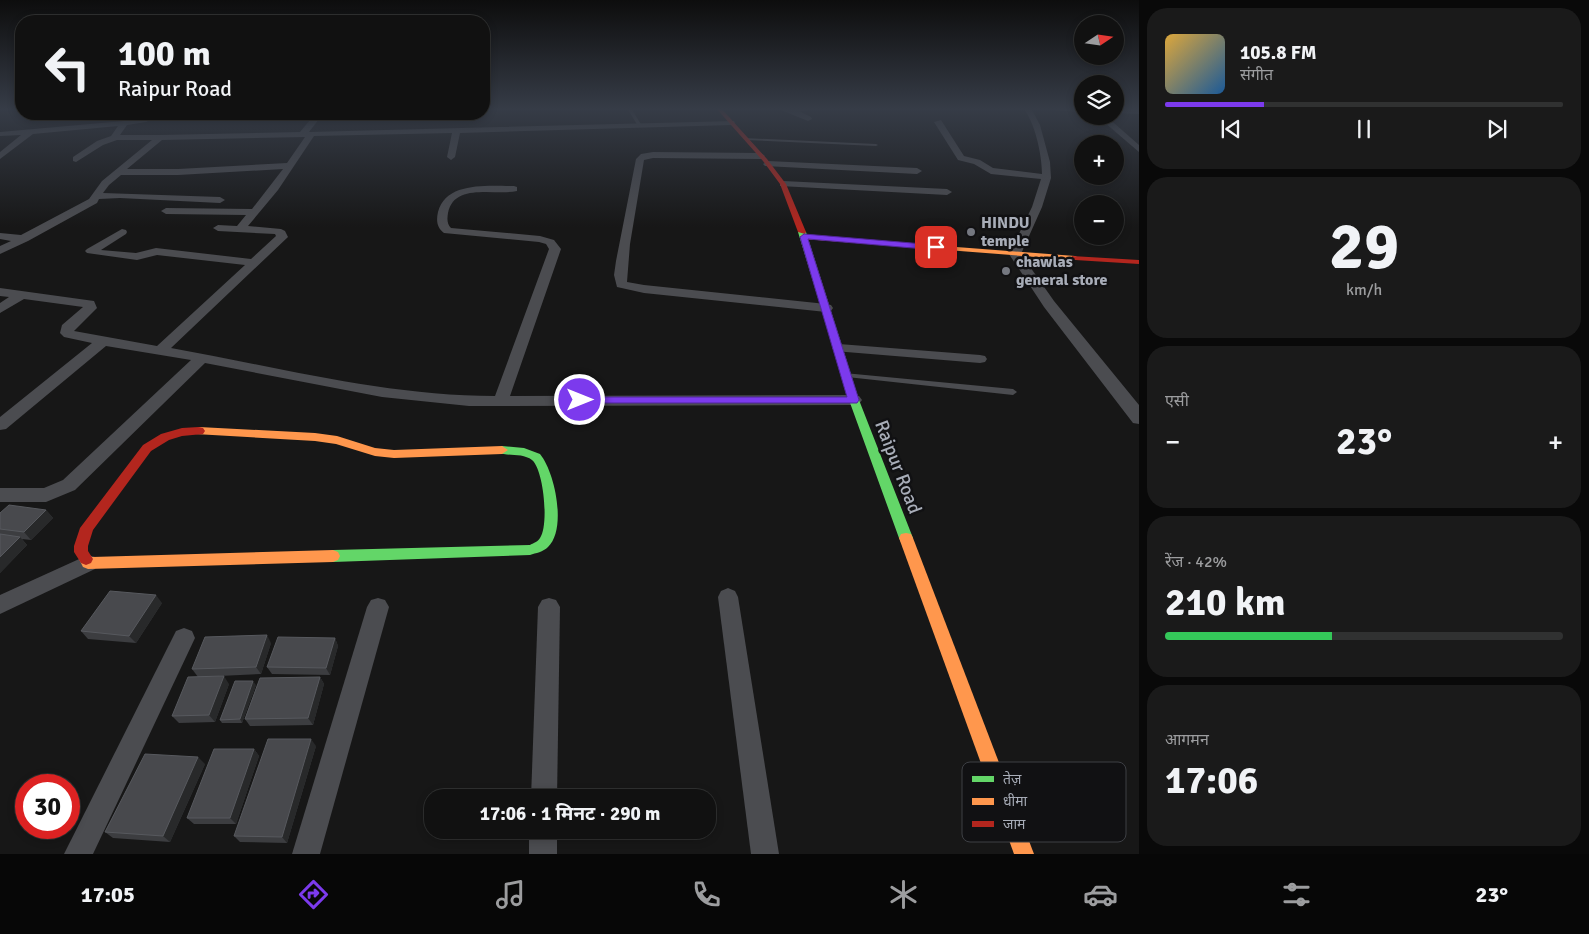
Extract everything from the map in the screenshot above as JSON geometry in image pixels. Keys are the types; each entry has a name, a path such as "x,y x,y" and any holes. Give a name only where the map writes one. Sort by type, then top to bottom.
{"main road":[{"name":"Raipur Road","path":"754,148 783,184 804,237 854,400 990,762"},
{"path":"794,213 811,220"},
{"path":"827,227 877,242"},
{"path":"804,237 1139,262"},
{"path":"182,432 253,433 333,439 376,452 398,454 517,451 529,453 538,458 545,469 550,537 545,544 530,550 88,563 81,552 87,528 147,448 165,437 182,432"},
{"name":"Raipur Road","path":"1020,842 1024,854"}],"street":[{"path":"0,156 10,148"},
{"path":"76,159 93,148"},
{"path":"0,251 84,208 98,196 105,183 148,148"},
{"path":"240,229 275,188 299,148"},
{"path":"452,157 453,148"},
{"path":"955,148 963,159 978,162 991,171 1046,177"},
{"path":"1042,148 1046,177 1041,198 1015,254 1049,304 1137,412"},
{"path":"826,308 625,286 620,280 625,238 640,159 644,156 653,155 764,160 917,171"},
{"path":"118,172 178,172 288,166"},
{"path":"783,184 947,192"},
{"path":"501,400 555,249 550,242 540,239 448,231 441,222 447,201 454,195 467,191 514,189"},
{"path":"98,196 120,195 220,200"},
{"path":"166,212 255,212"},
{"path":"161,350 282,237 281,233 277,231 218,228"},
{"path":"122,232 91,251 134,257 156,251 254,263"},
{"path":"0,236 24,239"},
{"path":"0,292 89,304 90,308 66,330 69,334 102,342 161,350 382,392 443,399 501,400 854,400"},
{"path":"0,310 21,295"},
{"path":"0,425 102,342"},
{"path":"839,348 980,359"},
{"path":"0,495 46,495 69,484 202,358"},
{"path":"0,605 88,563"},
{"path":"728,597 765,854"},
{"path":"544,789 549,607"},
{"path":"306,854 378,608"},
{"path":"78,854 184,638"},
{"path":"543,839 543,854"}],"lane":[{"path":"846,375 1013,392"}],"building":[{"path":"9,505 46,510 24,532 0,529 0,513"},
{"path":"0,534 20,537 0,557"},
{"path":"110,591 156,595 129,636 81,631"},
{"path":"267,635 256,667 192,669 205,637"},
{"path":"278,637 335,638 326,668 267,667"},
{"path":"224,676 209,715 172,716 188,677"},
{"path":"320,677 308,718 245,719 260,678"},
{"path":"235,681 253,681 240,719 220,720"},
{"path":"268,739 311,739 282,837 234,836"},
{"path":"214,749 254,749 230,818 187,818"},
{"path":"145,754 198,757 163,836 105,832"}],"traffic: fast":[{"path":"802,232 854,400 906,538"},
{"path":"333,556 530,550 537,548 545,542 549,533 550,497 545,472 536,457 524,452 502,450"}],"traffic: slow":[{"path":"804,237 1075,258"},
{"path":"199,431 315,437 337,440 375,452 394,454 502,450"},
{"path":"906,538 990,762"},
{"path":"86,559 88,563 333,556"},
{"path":"1020,842 1024,854"}],"traffic: jam":[{"path":"754,148 783,184 802,232"},
{"path":"1075,258 1139,262"},
{"path":"86,559 81,552 81,546 87,528 147,448 165,437 182,432 199,431"}],"place":[{"name":"HINDU temple","path":"971,232"},
{"name":"chawlas general store","path":"1006,271"}],"route":[{"path":"580,400 854,400 804,237 936,247"}]}
